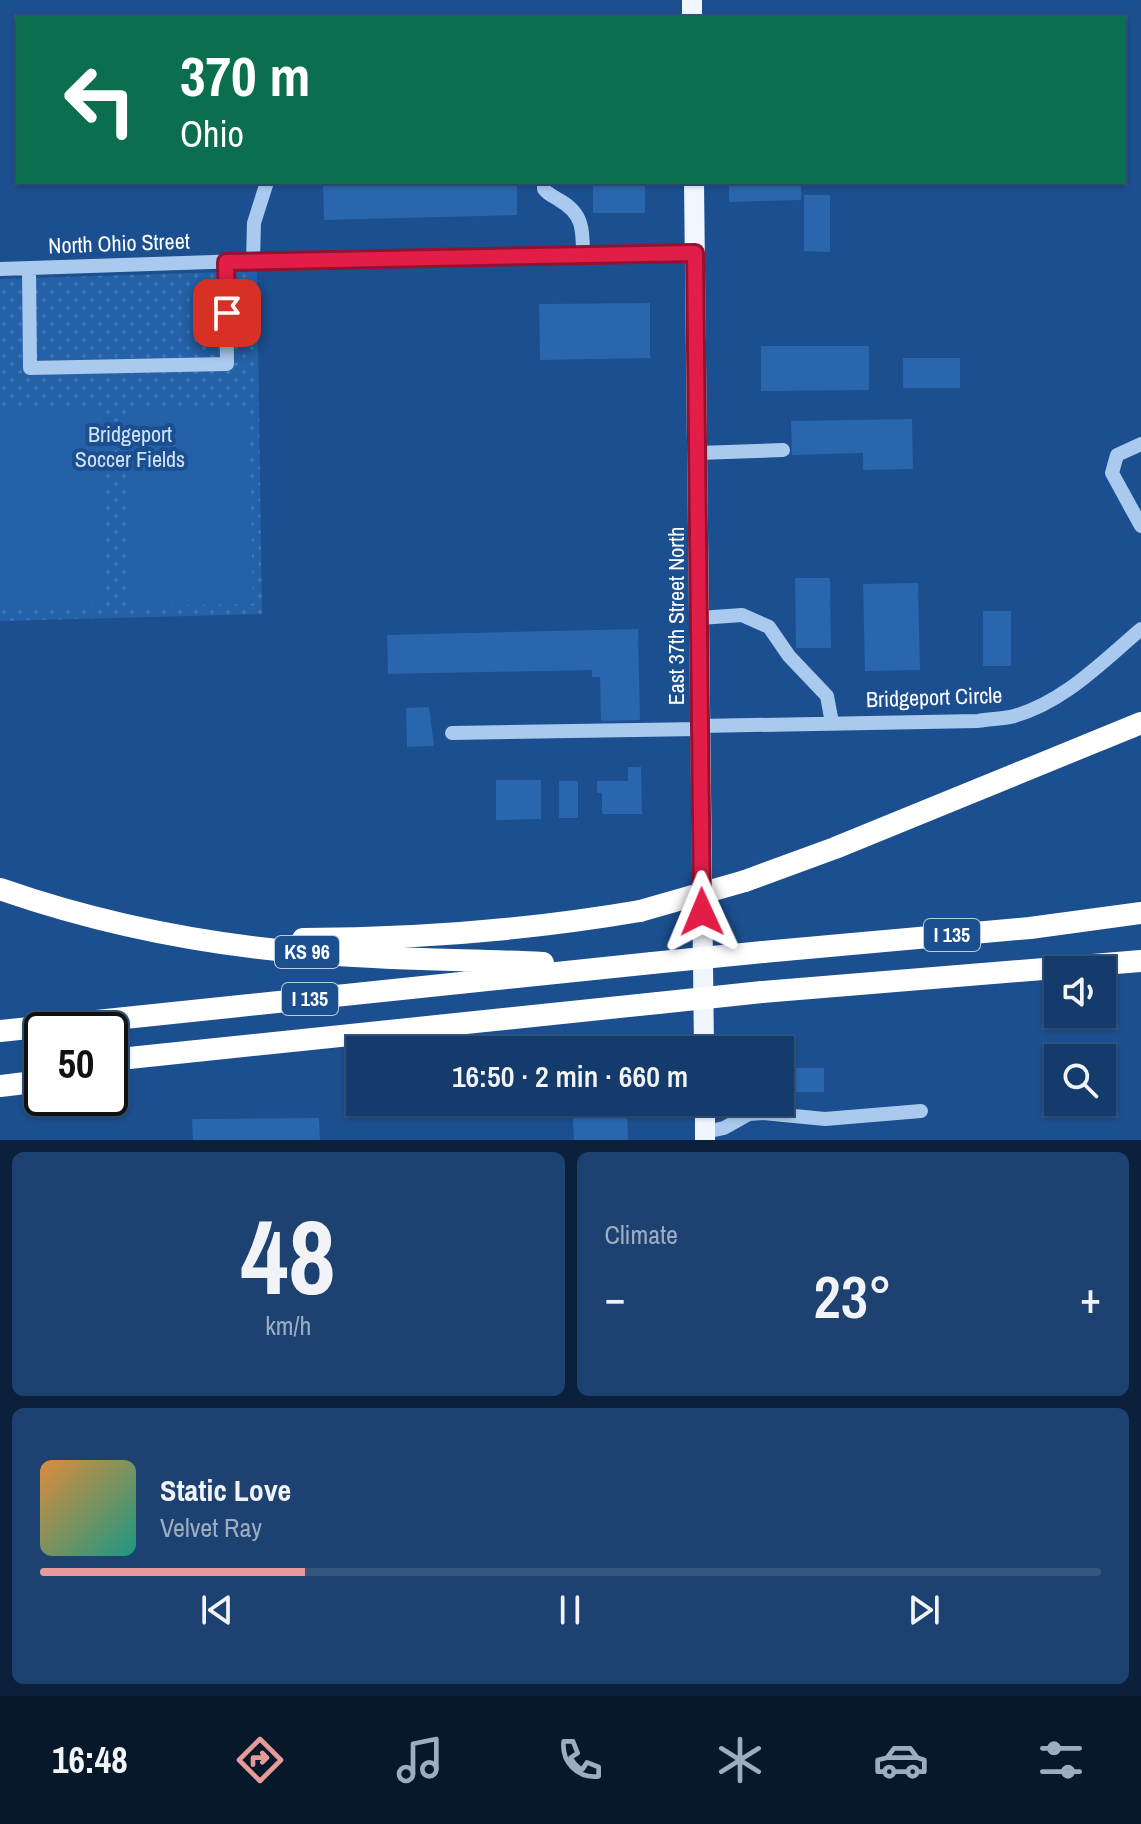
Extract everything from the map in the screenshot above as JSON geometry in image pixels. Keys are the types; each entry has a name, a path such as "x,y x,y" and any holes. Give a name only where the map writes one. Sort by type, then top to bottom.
{"highway":[{"path":"223,941 486,933 640,911 745,881 835,848 1141,723"},
{"name":"KS 96","path":"0,889 55,908 171,933 272,949 353,956 620,966"},
{"name":"I 135","path":"0,1031 620,966 1030,928 1141,913"},
{"name":"I 135","path":"128,1058 762,992 1141,962"},
{"path":"0,1072 24,1070"},
{"path":"0,1086 24,1083"}],"main road":[{"name":"East 37th Street North","path":"694,184 704,1036"}],"street":[{"path":"253,261 254,223 266,184"},
{"path":"544,184 550,195 577,213 583,225 583,254"},
{"name":"North Ohio Street","path":"0,269 336,258 695,253"},
{"path":"29,268 30,368 227,364 226,262"},
{"path":"1141,444 1117,455 1112,473 1141,526"},
{"path":"698,453 783,450"},
{"path":"700,618 742,615 769,627 789,656 827,696 832,723"},
{"name":"Bridgeport Circle","path":"452,733 978,721 1010,717 1043,705 1069,689 1141,629"},
{"path":"794,1116 825,1119 921,1111"},
{"path":"705,1136 724,1128 737,1116"}],"green space":[{"name":"Bridgeport Soccer Fields","path":"257,271 262,614 0,621 0,279"},
{"path":"249,407 253,604 130,606 127,409"},
{"path":"102,408 106,605 0,607 0,410"}],"building":[{"path":"323,184 517,184 517,215 324,220"},
{"path":"593,184 645,184 645,213 593,213"},
{"path":"729,184 801,184 801,200 729,202"},
{"path":"804,195 830,195 830,252 804,251"},
{"path":"650,303 650,358 540,360 539,304"},
{"path":"761,346 869,346 869,390 761,391"},
{"path":"903,358 960,358 960,388 903,388"},
{"path":"912,419 913,469 863,470 863,453 792,455 791,421"},
{"path":"795,578 830,578 831,648 796,648"},
{"path":"918,583 920,670 865,671 863,584"},
{"path":"983,611 1011,611 1011,666 983,666"},
{"path":"638,629 640,720 601,721 600,677 592,677 592,670 388,674 387,635"},
{"path":"429,707 434,746 407,747 406,708"},
{"path":"628,767 641,767 642,814 602,814 602,793 597,793 597,781 628,781"},
{"path":"496,780 541,780 541,819 496,820"},
{"path":"559,781 578,781 578,818 559,818"},
{"path":"794,1068 824,1068 824,1092 794,1092"},
{"path":"573,1116 627,1116 628,1140 574,1140"},
{"path":"319,1118 320,1140 193,1140 192,1119"}],"route":[{"path":"227,313 226,262 695,253 702,912"}]}
